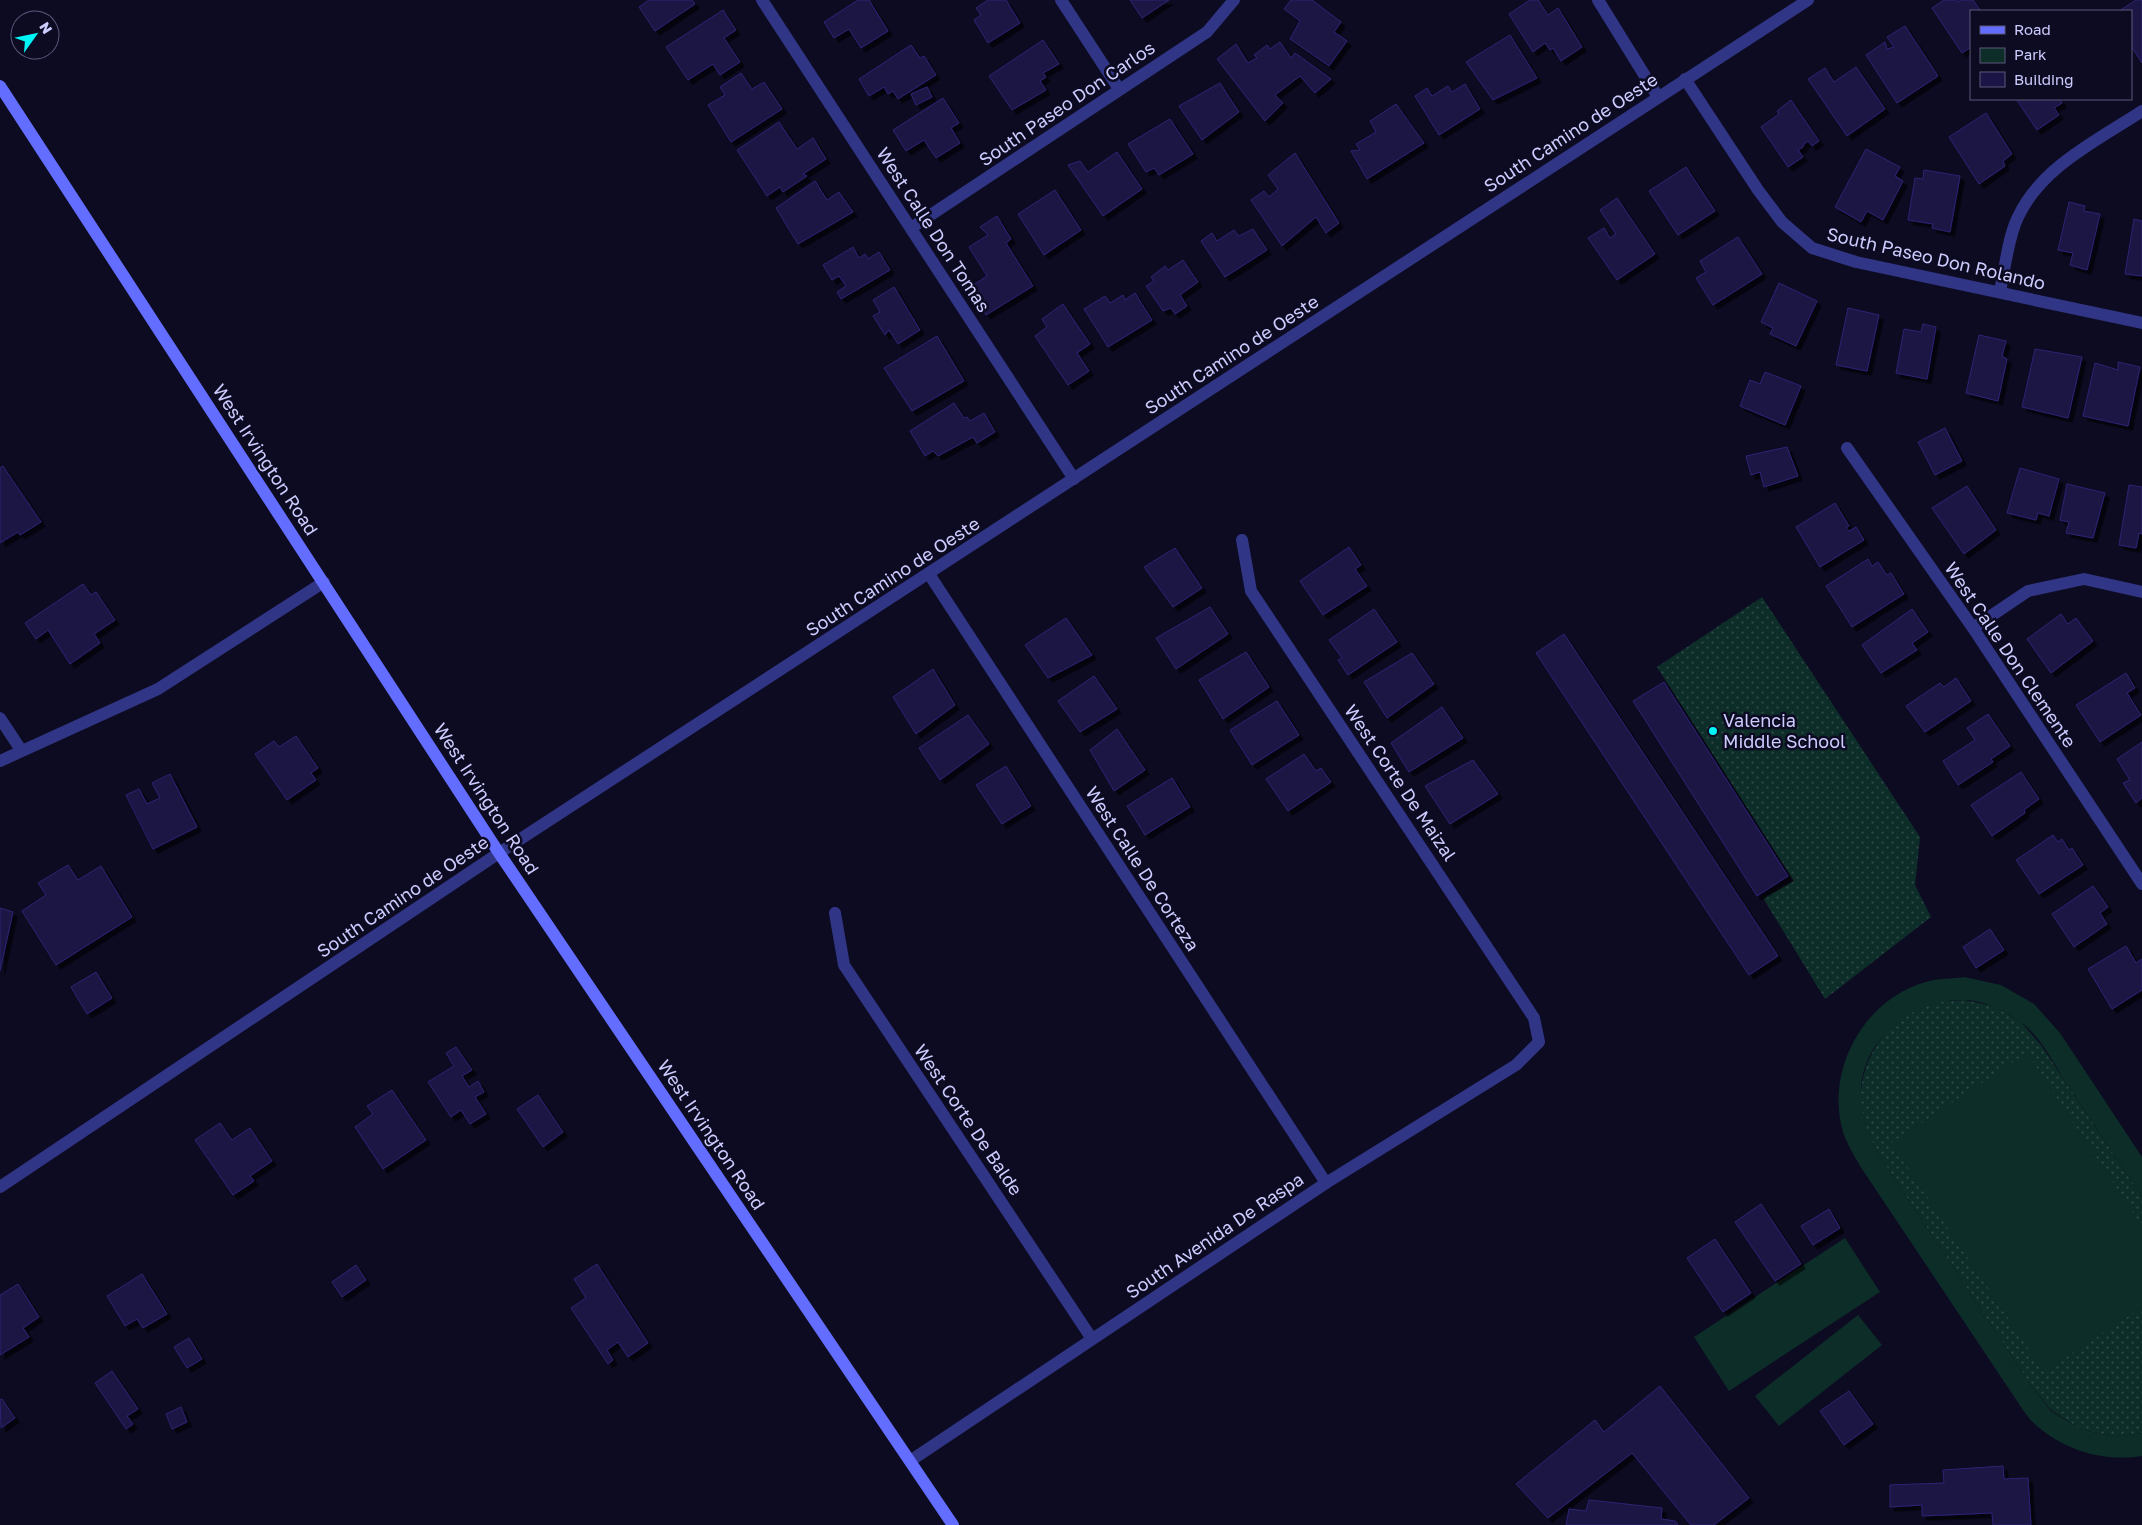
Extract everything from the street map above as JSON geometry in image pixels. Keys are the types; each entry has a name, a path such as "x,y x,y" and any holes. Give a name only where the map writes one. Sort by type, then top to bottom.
{"main road":[{"name":"West Irvington Road","path":"0,86 499,853 953,1525"}],"street":[{"name":"West Calle Don Tomas","path":"762,0 1074,480"},
{"path":"1061,0 1119,89"},
{"name":"South Paseo Don Carlos","path":"911,228 1207,32 1234,0"},
{"path":"1598,0 1658,97"},
{"name":"South Camino de Oeste","path":"0,1188 499,853 1808,0"},
{"name":"South Paseo Don Rolando","path":"1685,79 1758,190 1782,222 1812,248 1856,262 2000,291 2142,323"},
{"path":"2000,291 2018,217 2033,192 2055,170 2142,111"},
{"name":"West Calle Don Clemente","path":"1847,448 1973,628 2142,884"},
{"name":"West Corte De Maizal","path":"1242,540 1252,591 1534,1018 1539,1042"},
{"name":"West Calle De Corteza","path":"929,574 1326,1183"},
{"path":"1973,628 2028,591 2084,579 2142,592"},
{"path":"0,762 21,750 158,690 324,582"},
{"path":"0,718 21,750"},
{"name":"West Corte De Balde","path":"835,913 844,965 1092,1339"},
{"name":"South Avenida De Raspa","path":"910,1461 1326,1183 1516,1065 1539,1042"}],"green space":[{"path":"1762,597 1920,837 1915,885 1931,917 1825,999 1763,898 1794,881 1657,667"},
{"path":"1964,977 2001,985 2034,1004 2060,1033 2142,1157 2142,1197 2045,1048 2033,1033 2019,1021 1993,1006 1970,1000 1944,1001 1925,1006 1892,1026 1879,1040 1869,1057 1863,1075 1861,1102 1868,1131 1877,1152 2030,1384 2051,1411 2080,1429 2114,1437 2142,1433 2142,1456 2114,1457 2086,1453 2048,1435 2030,1419 1860,1166 1843,1132 1839,1108 1840,1085 1845,1062 1854,1040 1868,1021 1884,1004 1904,991 1926,982"},
{"path":"1964,1000 1994,1006 2021,1022 2041,1045 2142,1197 2142,1433 2114,1437 2080,1429 2051,1410 2030,1384 1877,1152 1865,1127 1861,1105 1862,1085 1866,1067 1874,1049 1885,1034 1899,1020 1915,1010 1937,1002"},
{"path":"2027,1053 2142,1226 2142,1307 2044,1372 1891,1143"},
{"path":"1845,1238 1880,1292 1729,1391 1694,1337"},
{"path":"1858,1315 1882,1345 1779,1426 1755,1396"}],"building":[{"path":"649,0 692,0 695,4 655,31 639,7"},
{"path":"858,0 869,0 888,31 861,48 849,29 834,38 824,22"},
{"path":"988,0 1006,0 1020,23 988,43 974,20 981,15 976,8"},
{"path":"1130,0 1169,0 1142,18"},
{"path":"1291,0 1312,0 1341,22 1334,32 1347,41 1329,66 1290,39 1300,21 1284,9"},
{"path":"1530,0 1538,0 1548,15 1558,8 1582,47 1561,61 1553,48 1550,50 1545,43 1533,52 1509,14"},
{"path":"1944,0 1956,0 1958,2 1961,0 1973,0 1980,10 1970,10 1970,48 1962,53 1932,8"},
{"path":"2136,0 2142,0 2142,63 2132,48 2132,10 2121,10"},
{"path":"723,10 736,30 724,38 740,62 720,75 713,64 688,80 666,47"},
{"path":"1905,26 1938,76 1897,103 1866,55 1885,42 1887,49 1894,47 1887,37"},
{"path":"1510,35 1537,78 1493,100 1466,62"},
{"path":"1043,40 1059,64 1043,73 1046,77 1040,81 1046,90 1012,110 989,76"},
{"path":"1280,42 1291,58 1295,53 1331,79 1315,93 1300,76 1275,95 1283,103 1265,121 1217,59 1236,44 1248,63 1257,58 1254,55 1267,45 1270,49"},
{"path":"911,45 920,58 924,56 936,75 898,99 893,91 888,94 884,87 869,96 859,79"},
{"path":"1856,67 1885,109 1847,136 1808,79 1825,68 1834,82"},
{"path":"741,73 752,89 764,82 782,109 731,142 708,105 725,95 720,87"},
{"path":"1220,83 1239,112 1202,140 1179,106"},
{"path":"1465,84 1480,109 1439,135 1415,96 1427,88 1432,96 1448,86 1452,92"},
{"path":"927,87 932,97 916,105 911,94"},
{"path":"943,98 959,123 951,128 960,143 936,158 924,140 906,151 893,130"},
{"path":"1791,100 1819,141 1812,146 1808,141 1804,144 1798,150 1803,157 1788,167 1761,127 1779,114 1777,111"},
{"path":"2017,100 2060,100 2062,103 2054,108 2059,115 2037,130"},
{"path":"1396,104 1424,143 1367,179 1351,151 1360,150 1356,144 1376,132 1370,121"},
{"path":"1986,113 2012,154 2003,161 2005,166 1979,184 1949,137"},
{"path":"1170,119 1193,154 1159,175 1154,168 1146,172 1128,144"},
{"path":"779,122 797,149 813,138 826,159 803,174 807,176 783,192 780,187 767,196 737,150"},
{"path":"1866,149 1900,167 1895,176 1903,181 1883,220 1867,211 1861,222 1835,207"},
{"path":"1117,152 1142,189 1103,216 1068,165 1080,161 1088,172"},
{"path":"1295,153 1339,223 1326,233 1316,217 1282,246 1251,200 1264,191 1269,197 1278,189 1268,175"},
{"path":"1686,167 1715,211 1678,235 1649,191"},
{"path":"1924,170 1960,176 1950,232 1932,228 1933,224 1908,220 1915,178 1923,179"},
{"path":"815,181 827,200 839,192 853,212 798,244 776,208"},
{"path":"1055,190 1081,230 1044,255 1018,214"},
{"path":"1617,198 1655,254 1617,280 1588,238 1604,228 1610,238 1616,234 1600,210"},
{"path":"2069,202 2085,206 2084,211 2100,214 2087,270 2070,265 2073,253 2058,250"},
{"path":"997,216 1011,239 1006,243 1033,286 986,315 969,288 987,276 969,247 988,235 980,227"},
{"path":"2134,219 2142,221 2142,276 2125,274"},
{"path":"1253,229 1267,250 1225,277 1201,241 1212,233 1217,241 1234,230 1239,236"},
{"path":"1738,237 1762,274 1713,305 1696,278 1706,272 1700,261"},
{"path":"853,247 859,258 865,254 868,259 879,252 890,270 841,299 837,292 846,286 839,276 832,280 823,265"},
{"path":"1183,260 1198,282 1180,295 1187,306 1175,314 1171,308 1163,311 1146,286 1154,281 1151,277 1165,266 1168,270"},
{"path":"1779,283 1817,301 1796,346 1770,334 1773,328 1761,322"},
{"path":"894,287 920,330 898,344 889,330 885,335 873,316 880,312 873,300"},
{"path":"1135,293 1152,320 1108,347 1084,309 1105,296 1110,303 1123,295 1125,300"},
{"path":"1063,304 1090,344 1077,353 1089,371 1068,385 1035,336 1047,327 1042,319"},
{"path":"1848,308 1879,315 1867,371 1836,365"},
{"path":"1923,324 1936,327 1927,379 1896,373 1904,329 1921,332"},
{"path":"1979,335 2006,341 2002,356 2007,359 1998,401 1966,393"},
{"path":"937,336 964,381 912,411 884,368"},
{"path":"2035,349 2082,357 2068,418 2022,407"},
{"path":"2118,362 2140,367 2128,426 2083,416 2095,363 2118,370"},
{"path":"1765,372 1801,386 1785,425 1740,406 1750,380 1760,384"},
{"path":"954,403 964,418 967,417 970,421 984,413 995,432 977,443 973,437 938,456 933,451 925,456 910,431"},
{"path":"1945,428 1962,461 1935,475 1918,442"},
{"path":"1787,447 1798,476 1764,487 1760,472 1751,475 1746,456"},
{"path":"3,466 41,522 20,535 18,532 0,543 0,468"},
{"path":"2020,468 2059,479 2049,516 2038,513 2036,520 2007,513"},
{"path":"2067,484 2105,493 2093,538 2066,533 2069,522 2060,520"},
{"path":"2129,485 2142,487 2142,534 2139,533 2136,548 2119,545"},
{"path":"1967,486 1996,530 1964,554 1932,508"},
{"path":"1835,503 1849,526 1846,528 1849,531 1856,527 1864,540 1820,567 1796,527"},
{"path":"1349,547 1361,565 1355,569 1367,586 1323,615 1300,581"},
{"path":"1175,548 1202,588 1173,607 1144,567"},
{"path":"1868,559 1872,566 1878,562 1887,575 1891,573 1904,594 1852,627 1826,586"},
{"path":"83,584 91,595 96,592 115,620 94,634 100,643 70,664 48,630 36,639 25,623"},
{"path":"1210,607 1228,634 1176,669 1156,638"},
{"path":"1374,609 1397,642 1348,675 1338,660 1342,658 1329,640"},
{"path":"1912,609 1928,632 1912,643 1917,650 1881,673 1862,645"},
{"path":"2061,614 2068,624 2076,618 2093,641 2051,673 2027,639"},
{"path":"1066,618 1092,655 1048,678 1025,645"},
{"path":"1564,634 1778,956 1749,975 1536,653"},
{"path":"1246,652 1269,687 1223,719 1199,680"},
{"path":"1412,653 1434,684 1387,718 1364,682"},
{"path":"933,669 955,705 916,734 893,697"},
{"path":"2126,673 2135,688 2127,693 2141,715 2100,742 2076,705"},
{"path":"1094,676 1117,709 1080,732 1058,701"},
{"path":"1956,678 1971,701 1925,732 1906,706 1940,683 1944,687"},
{"path":"1664,682 1788,876 1757,896 1633,701"},
{"path":"1277,701 1299,735 1252,765 1230,730"},
{"path":"1442,707 1463,738 1409,772 1391,743"},
{"path":"1988,714 2010,746 1991,759 1993,762 1958,785 1943,761 1975,740 1967,728"},
{"path":"968,715 989,744 940,780 919,748"},
{"path":"1117,729 1145,770 1114,791 1090,750"},
{"path":"296,736 318,768 311,773 316,780 287,800 255,754 274,741 279,747"},
{"path":"2142,742 2142,798 2136,803 2123,783 2130,780 2117,759"},
{"path":"1304,754 1316,771 1321,768 1331,782 1288,811 1266,779"},
{"path":"1473,760 1498,794 1450,824 1425,786"},
{"path":"1006,766 1031,806 1002,824 976,785"},
{"path":"2021,772 2039,799 2024,810 2025,813 1992,836 1971,805"},
{"path":"170,774 197,827 153,849 126,795 139,789 147,804 160,798 152,783"},
{"path":"1172,778 1190,807 1145,835 1127,806"},
{"path":"2053,835 2058,842 2062,839 2069,850 2072,848 2083,865 2039,894 2016,860"},
{"path":"68,865 78,880 101,866 132,917 56,965 22,911 46,895 38,883"},
{"path":"2093,886 2108,907 2100,913 2107,924 2074,947 2052,914"},
{"path":"0,908 13,912 0,971"},
{"path":"1990,929 2004,950 1976,968 1963,947"},
{"path":"2126,946 2136,963 2142,959 2142,990 2112,1009 2088,969"},
{"path":"96,972 112,998 87,1014 71,987"},
{"path":"456,1047 472,1070 462,1076 469,1087 478,1081 484,1092 475,1097 486,1114 470,1124 461,1110 451,1117 428,1082 454,1066 446,1053"},
{"path":"392,1090 426,1140 383,1169 355,1127 373,1114 367,1106"},
{"path":"538,1095 563,1132 543,1147 517,1109"},
{"path":"220,1123 232,1140 250,1128 272,1161 250,1176 254,1181 233,1195 195,1140"},
{"path":"1761,1204 1801,1264 1775,1281 1735,1222"},
{"path":"1829,1209 1840,1228 1813,1245 1801,1226"},
{"path":"1715,1239 1751,1293 1723,1312 1687,1258"},
{"path":"597,1264 648,1343 628,1357 618,1342 607,1350 613,1360 608,1364 571,1308 586,1298 574,1279"},
{"path":"356,1265 366,1280 342,1297 332,1282"},
{"path":"142,1274 167,1314 143,1328 137,1319 125,1326 107,1296"},
{"path":"18,1284 39,1317 23,1328 29,1337 0,1355 0,1295"},
{"path":"189,1338 202,1359 187,1368 174,1347"},
{"path":"112,1371 138,1409 127,1416 133,1424 126,1429 95,1383"},
{"path":"1660,1386 1749,1498 1714,1525 1691,1525 1632,1453 1548,1518 1516,1484 1595,1420 1604,1432"},
{"path":"1849,1391 1873,1424 1844,1445 1820,1411"},
{"path":"2,1399 15,1418 1,1428 0,1400"},
{"path":"181,1407 187,1422 172,1429 166,1414"},
{"path":"2003,1466 2004,1479 2028,1478 2031,1525 1993,1525 1992,1513 1922,1516 1922,1505 1890,1507 1890,1485 1944,1483 1943,1470"},
{"path":"1589,1500 1662,1508 1661,1519 1675,1521 1678,1525 1566,1525 1569,1509 1586,1511"}],"place":[{"name":"Valencia Middle School","path":"1713,731"}]}
